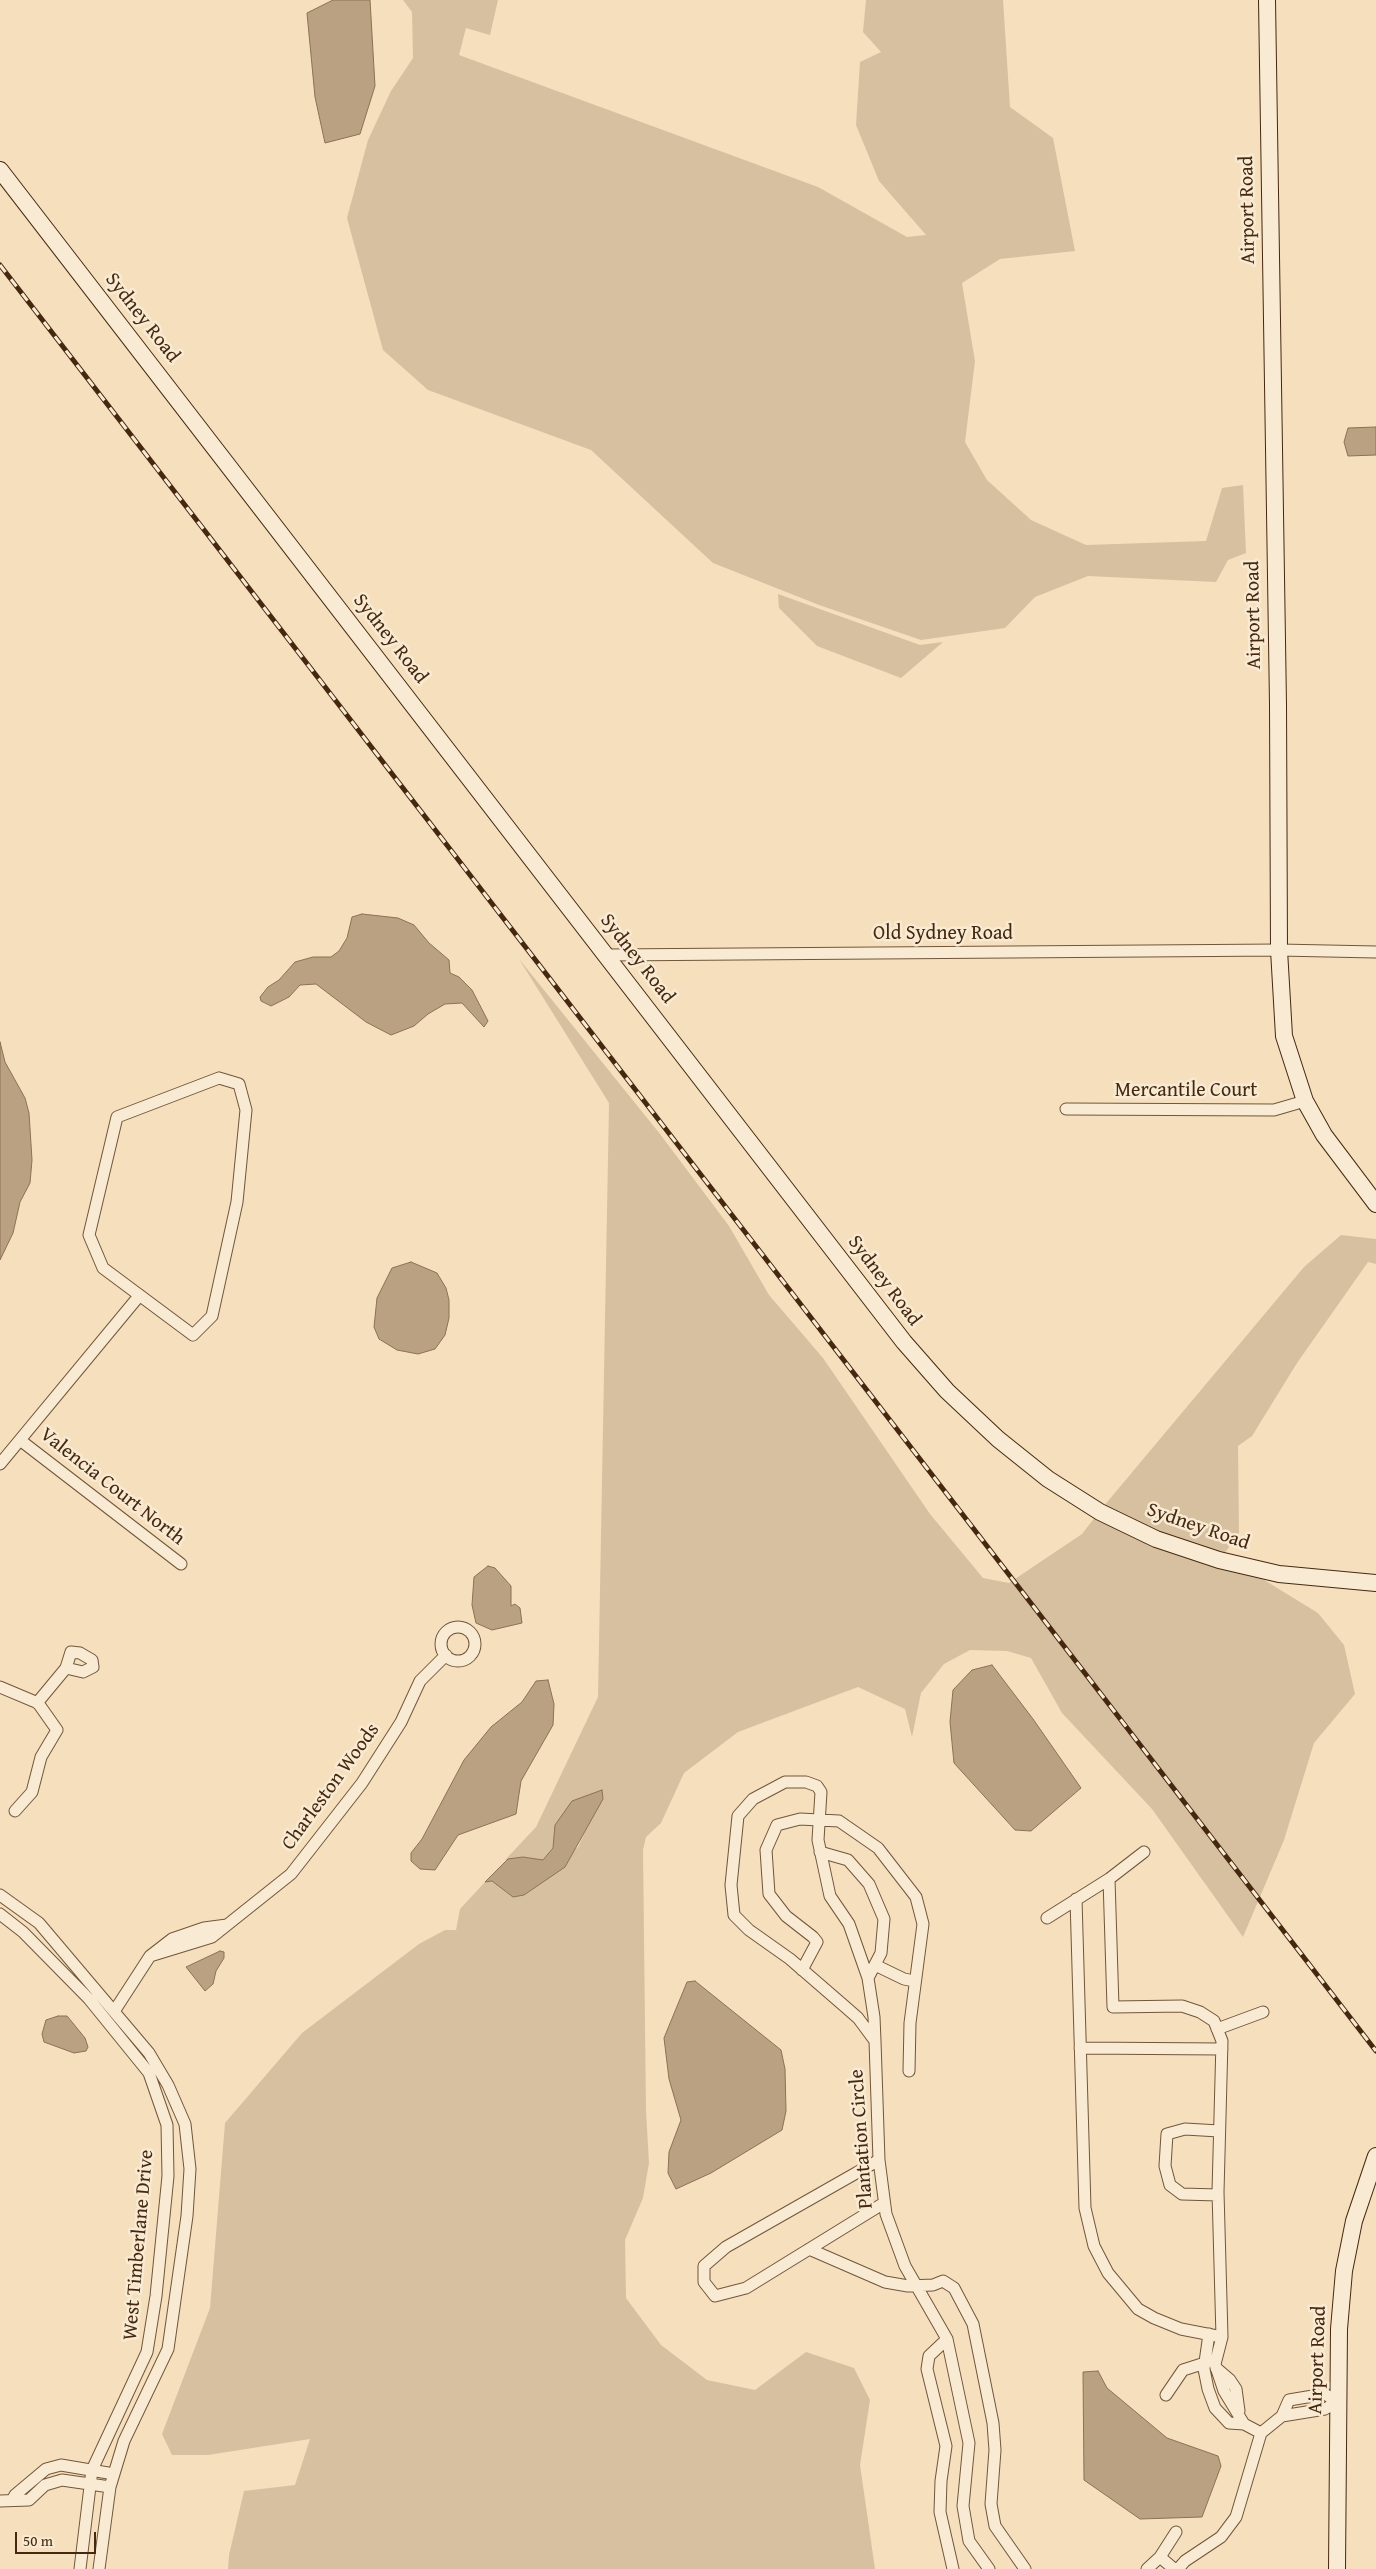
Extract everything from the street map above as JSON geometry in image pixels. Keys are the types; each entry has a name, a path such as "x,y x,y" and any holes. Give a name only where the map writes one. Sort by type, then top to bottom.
{"street":[{"name":"Airport Road","path":"1267,0 1279,950 1284,1036 1304,1101 1324,1135 1376,1204"},
{"name":"Sydney Road","path":"0,170 608,955 906,1344 947,1391 998,1439 1048,1479 1100,1512 1156,1539 1219,1560 1279,1574 1376,1584"},
{"name":"Old Sydney Road","path":"608,955 1279,950 1376,952"},
{"path":"219,1078 239,1084 246,1110 237,1202 212,1316 193,1334 139,1296 103,1268 89,1235 116,1117 219,1078"},
{"name":"Mercantile Court","path":"1066,1109 1274,1110 1304,1101"},
{"path":"0,1464 139,1296"},
{"name":"Valencia Court North","path":"20,1440 181,1564"},
{"name":"Charleston Woods","path":"115,2010 150,1956 212,1936 229,1925 291,1874 362,1783 401,1722 420,1681 446,1655"},
{"path":"37,1703 66,1668"},
{"path":"0,1687 37,1703 56,1730 41,1757 32,1792 15,1811"},
{"name":"Plantation Circle","path":"875,2041 858,2018 802,1970 749,1930 734,1915 731,1885 738,1816 753,1800 784,1782 806,1782 817,1786 821,1792 818,1840 830,1896 849,1924 868,1978 875,2041 879,2160 886,2214 905,2266 947,2339 969,2443 963,2506 969,2541 989,2569"},
{"path":"802,1970 817,1942 814,1936 786,1916 769,1894 766,1850 777,1825 800,1819 839,1821 878,1848 916,1898 923,1924 914,1981 909,2071"},
{"path":"820,1852 848,1860 869,1884 884,1918 881,1953 868,1978"},
{"path":"1048,1918 1109,1879 1144,1852"},
{"path":"1109,1879 1111,2001 1113,2007 1182,2006 1200,2012 1214,2021 1222,2049 1218,2195 1222,2337 1216,2355 1208,2366 1183,2370 1166,2395"},
{"name":"West Timberlane Drive","path":"0,1895 39,1923 115,2010 149,2053 168,2085 185,2124 190,2169 187,2216 168,2349 124,2441 110,2487 99,2569"},
{"path":"1076,1899 1085,2208 1094,2246 1108,2273 1138,2309 1181,2328 1222,2337"},
{"name":"West Timberlane Drive","path":"0,1914 23,1932 89,1999 149,2073 167,2125 168,2176 156,2296 147,2352 92,2470 80,2569"},
{"path":"875,1965 904,1979 914,1981"},
{"path":"1217,2029 1263,2012"},
{"path":"1080,2048 1222,2049"},
{"path":"1218,2195 1182,2194 1170,2185 1165,2166 1167,2134 1185,2129 1219,2131"},
{"name":"Airport Road","path":"1337,2569 1339,2329 1344,2271 1354,2221 1376,2156"},
{"path":"879,2160 726,2247 704,2266 704,2282 715,2296 746,2288 884,2203"},
{"path":"809,2249 885,2282 917,2286 933,2285 943,2281 954,2288 973,2324 993,2423 995,2450 991,2504 995,2526 1025,2569"},
{"path":"1209,2334 1208,2390 1215,2408 1229,2423 1261,2433"},
{"path":"947,2339 928,2356 927,2369 946,2446 941,2481 940,2512 953,2569"},
{"path":"1208,2366 1239,2413 1240,2425"},
{"path":"1178,2569 1185,2561 1221,2537 1236,2517 1261,2433 1282,2416 1289,2400 1325,2394 1338,2402"},
{"path":"1282,2416 1325,2409 1338,2402"},
{"path":"12,2500 22,2488 46,2469 61,2465 114,2474"},
{"path":"0,2501 29,2500 45,2485 62,2480 110,2487"},
{"path":"1147,2569 1160,2556 1176,2532"},
{"path":"1160,2556 1174,2569"}],"shaded area":[{"path":"333,0 370,0 375,86 360,134 325,143 315,97 307,13"},
{"path":"403,0 498,0 490,35 466,28 459,55 818,187 907,237 926,235 879,181 856,125 860,62 881,52 863,32 866,0 1003,0 1010,107 1053,138 1075,251 1000,259 962,283 975,361 965,442 987,480 1031,520 1086,545 1206,541 1222,488 1243,485 1246,553 1228,560 1216,582 1088,576 1035,597 1005,628 921,640 819,605 713,563 591,450 428,390 383,350 347,218 368,140 391,91 413,58 412,12"},
{"path":"1376,427 1376,455 1348,456 1344,442 1348,428"},
{"path":"778,594 920,645 943,642 901,678 817,646 779,608"},
{"path":"362,914 398,918 414,925 429,943 449,960 450,973 459,977 472,990 488,1021 484,1027 462,1003 445,1004 428,1014 414,1026 391,1035 366,1022 316,984 300,985 289,997 271,1006 261,1001 260,997 268,987 279,980 295,962 313,957 331,957 339,951 347,938 352,917"},
{"path":"519,959 660,1134 729,1226 769,1295 823,1358 930,1514 983,1578 1009,1583 1082,1534 1096,1516 1256,1575 1318,1613 1344,1645 1355,1694 1314,1743 1284,1840 1243,1937 1152,1809 1062,1713 1031,1658 1007,1651 970,1650 944,1664 921,1693 912,1737 905,1709 858,1687 738,1732 684,1773 661,1823 646,1837 643,1850 646,2111 649,2163 643,2198 625,2240 626,2298 661,2345 707,2380 755,2390 806,2352 854,2368 870,2400 860,2465 875,2569 228,2569 229,2555 244,2491 295,2485 310,2439 208,2455 172,2455 162,2434 210,2308 225,2123 302,2033 419,1944 445,1930 456,1930 460,1909 485,1882 492,1881 513,1897 524,1895 535,1887 578,1847 595,1811 603,1799 602,1790 555,1825 553,1848 543,1860 523,1857 505,1860 536,1827 598,1697 609,1103"},
{"path":"0,1042 5,1062 25,1098 29,1113 32,1160 30,1183 20,1202 13,1233 0,1260"},
{"path":"1341,1235 1376,1239 1376,1264 1368,1262 1297,1363 1252,1436 1238,1446 1239,1533 1224,1554 1159,1534 1103,1507 1304,1267"},
{"path":"411,1262 437,1273 446,1288 449,1300 449,1318 445,1335 435,1349 418,1354 397,1350 379,1339 374,1327 377,1298 392,1268"},
{"path":"488,1566 495,1568 511,1586 511,1606 515,1604 520,1608 522,1623 492,1630 476,1623 472,1605 474,1577"},
{"path":"992,1665 1033,1719 1081,1788 1031,1831 1015,1830 954,1763 950,1722 953,1690 972,1670"},
{"path":"548,1680 554,1704 553,1725 521,1781 516,1814 458,1835 435,1870 420,1869 411,1861 411,1853 422,1839 464,1760 491,1727 522,1702 536,1681"},
{"path":"602,1790 603,1799 565,1867 524,1895 513,1897 492,1881 485,1882 508,1859 523,1857 543,1860 553,1848 555,1825 572,1801"},
{"path":"220,1951 224,1952 224,1958 216,1971 213,1984 205,1991 186,1967"},
{"path":"695,1981 781,2050 785,2069 786,2111 782,2130 711,2173 676,2189 668,2173 669,2152 681,2120 669,2079 664,2038 687,1982"},
{"path":"58,2016 67,2016 85,2038 88,2047 86,2051 74,2053 44,2042 42,2034 46,2020"},
{"path":"1098,2371 1107,2388 1167,2438 1218,2456 1221,2466 1202,2517 1140,2519 1084,2480 1083,2372"}],"railway":[{"path":"0,265 1376,2051"}]}
